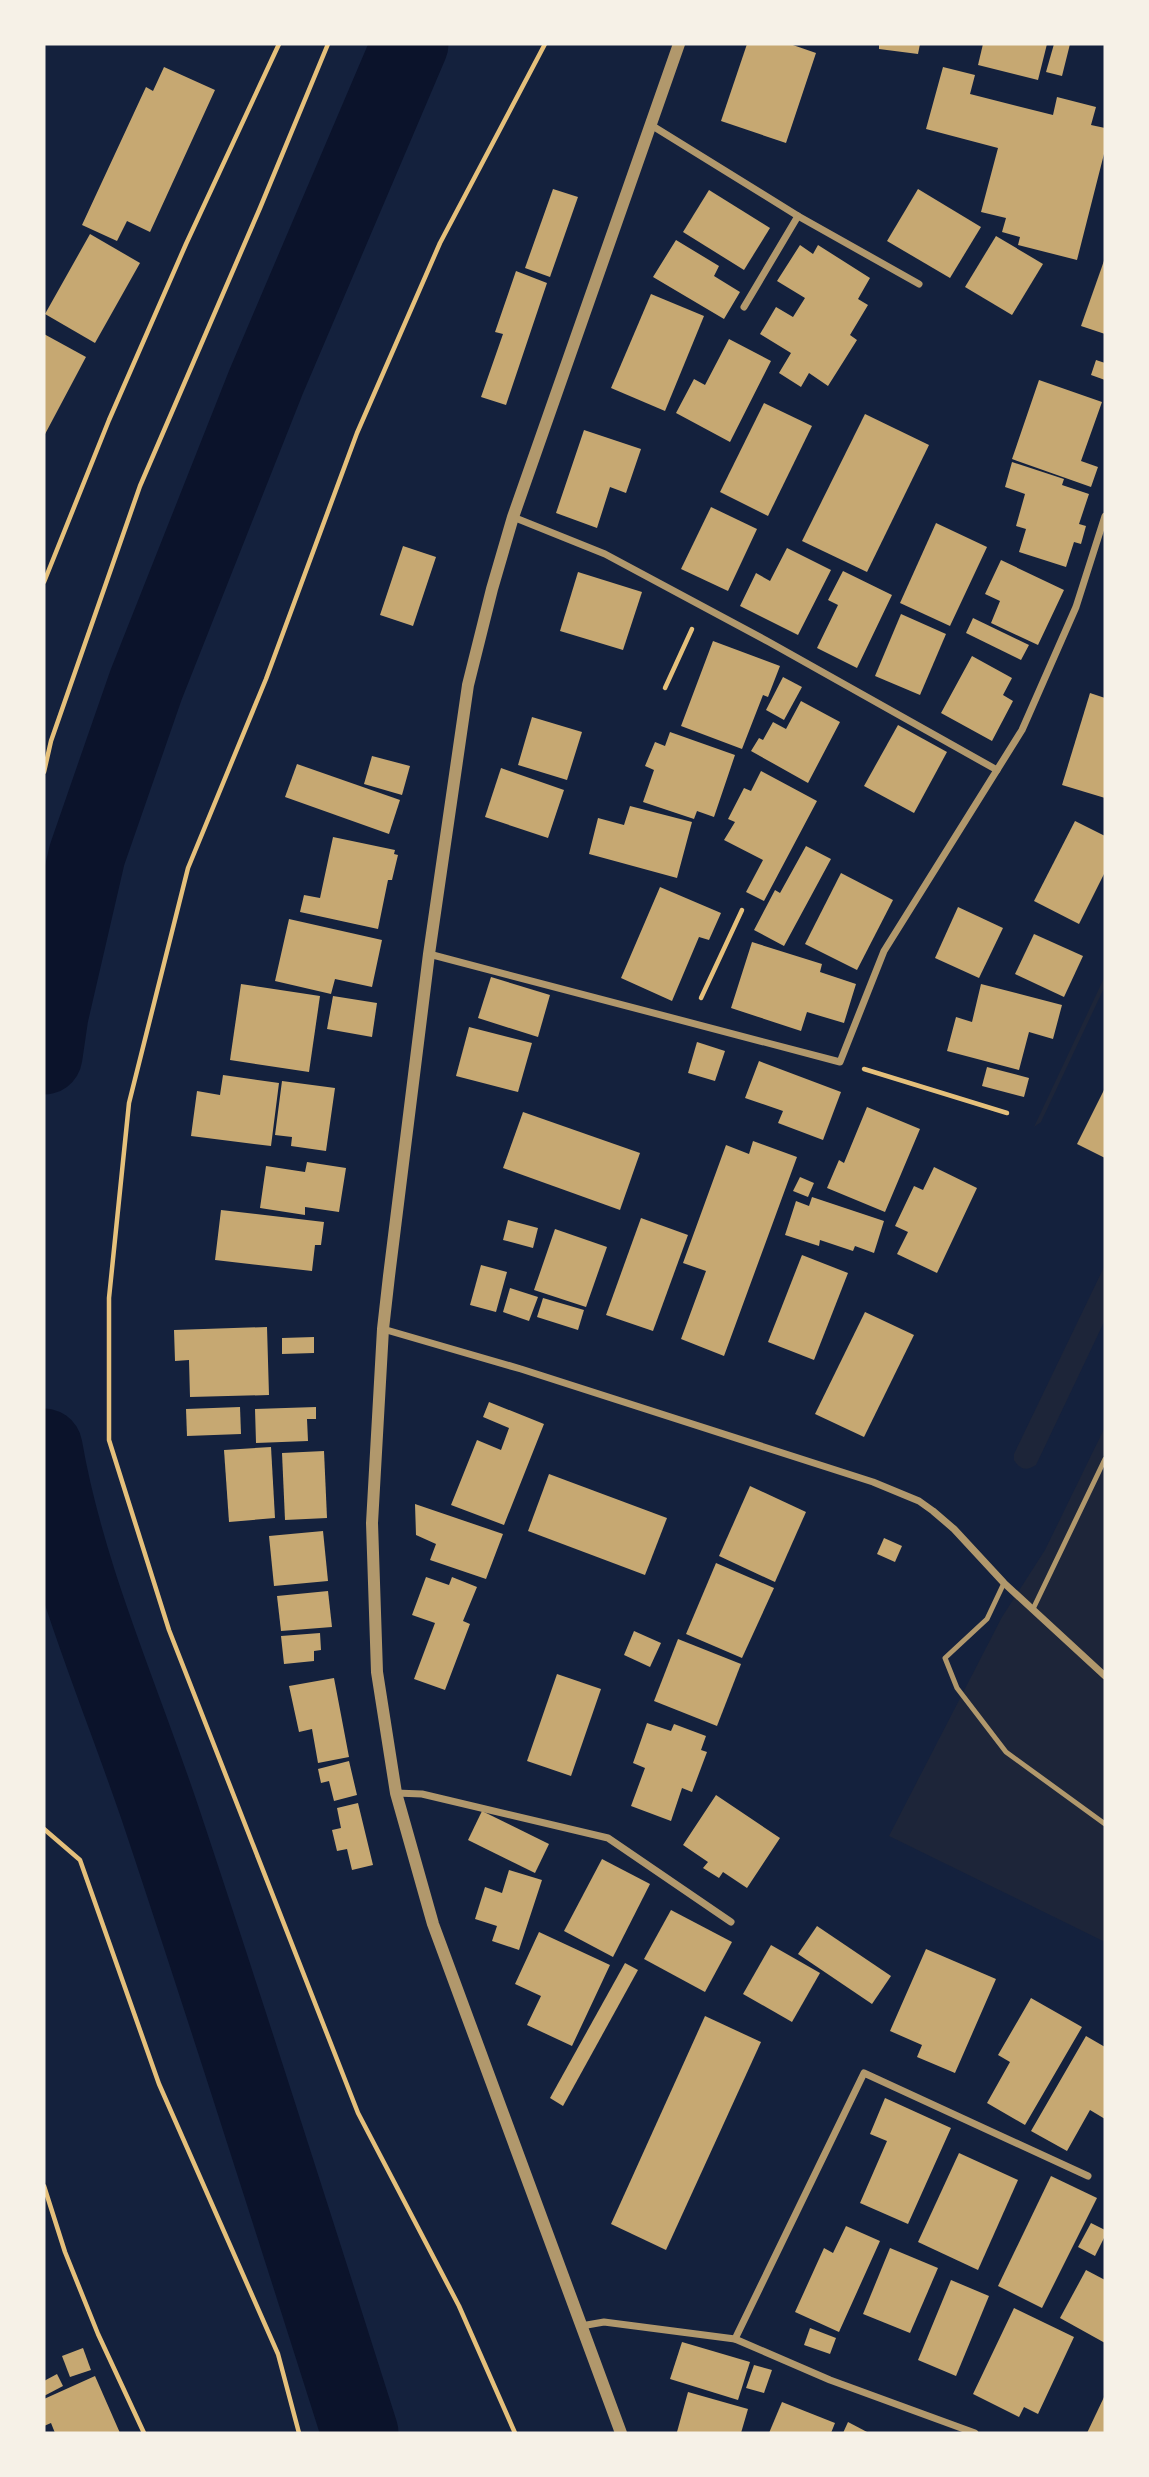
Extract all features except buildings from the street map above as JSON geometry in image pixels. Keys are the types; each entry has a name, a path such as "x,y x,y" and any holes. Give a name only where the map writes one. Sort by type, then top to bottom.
{"street":[{"path":"621,2433 433,1924 396,1793 377,1672 372,1536 383,1329 429,954 468,685 513,517 679,44"},
{"path":"651,125 798,216 919,284"},
{"path":"744,307 798,216"},
{"path":"429,954 840,1062 884,951 1022,730 1076,607 1105,516"},
{"path":"513,517 605,554 997,770"},
{"path":"383,1329 521,1369 873,1482 919,1501 954,1529 1004,1583 1105,1676"},
{"path":"396,1793 422,1794 608,1838 731,1922"},
{"path":"735,2339 864,2073 1088,2176"},
{"path":"581,2326 604,2322 735,2339 830,2380 975,2433"}],"lane":[{"path":"1033,1609 1105,1460"},
{"path":"1004,1583 987,1619 945,1658 953,1678 970,1708 1006,1752 1105,1825"}],"path":[{"path":"44,582 109,420 186,244 279,44"},
{"path":"44,772 51,741 140,486 255,221 328,44"},
{"path":"515,2433 459,2306 358,2113 169,1630 110,1440 110,1298 130,1102 188,868 266,679 357,433 440,243 545,44"},
{"path":"665,688 702,606"},
{"path":"690,1022 742,910"},
{"path":"840,1062 1007,1113"},
{"path":"44,1829 80,1860 159,2084 278,2354 299,2433"},
{"path":"44,2186 69,2264 144,2433"}],"shaded area":[{"path":"1105,976 1105,986 1041,1122 1034,1127"},
{"path":"1105,1265 1105,1320 1036,1465 1027,1469 1021,1468 1014,1460 1014,1454"},
{"path":"1105,1427 1105,1942 889,1836 1002,1617 1045,1550"}],"waterway":[{"path":"44,1056 50,1015 87,855 146,685 266,382 410,44"},
{"path":"44,1447 54,1495 80,1589 187,1896 360,2433"}]}
